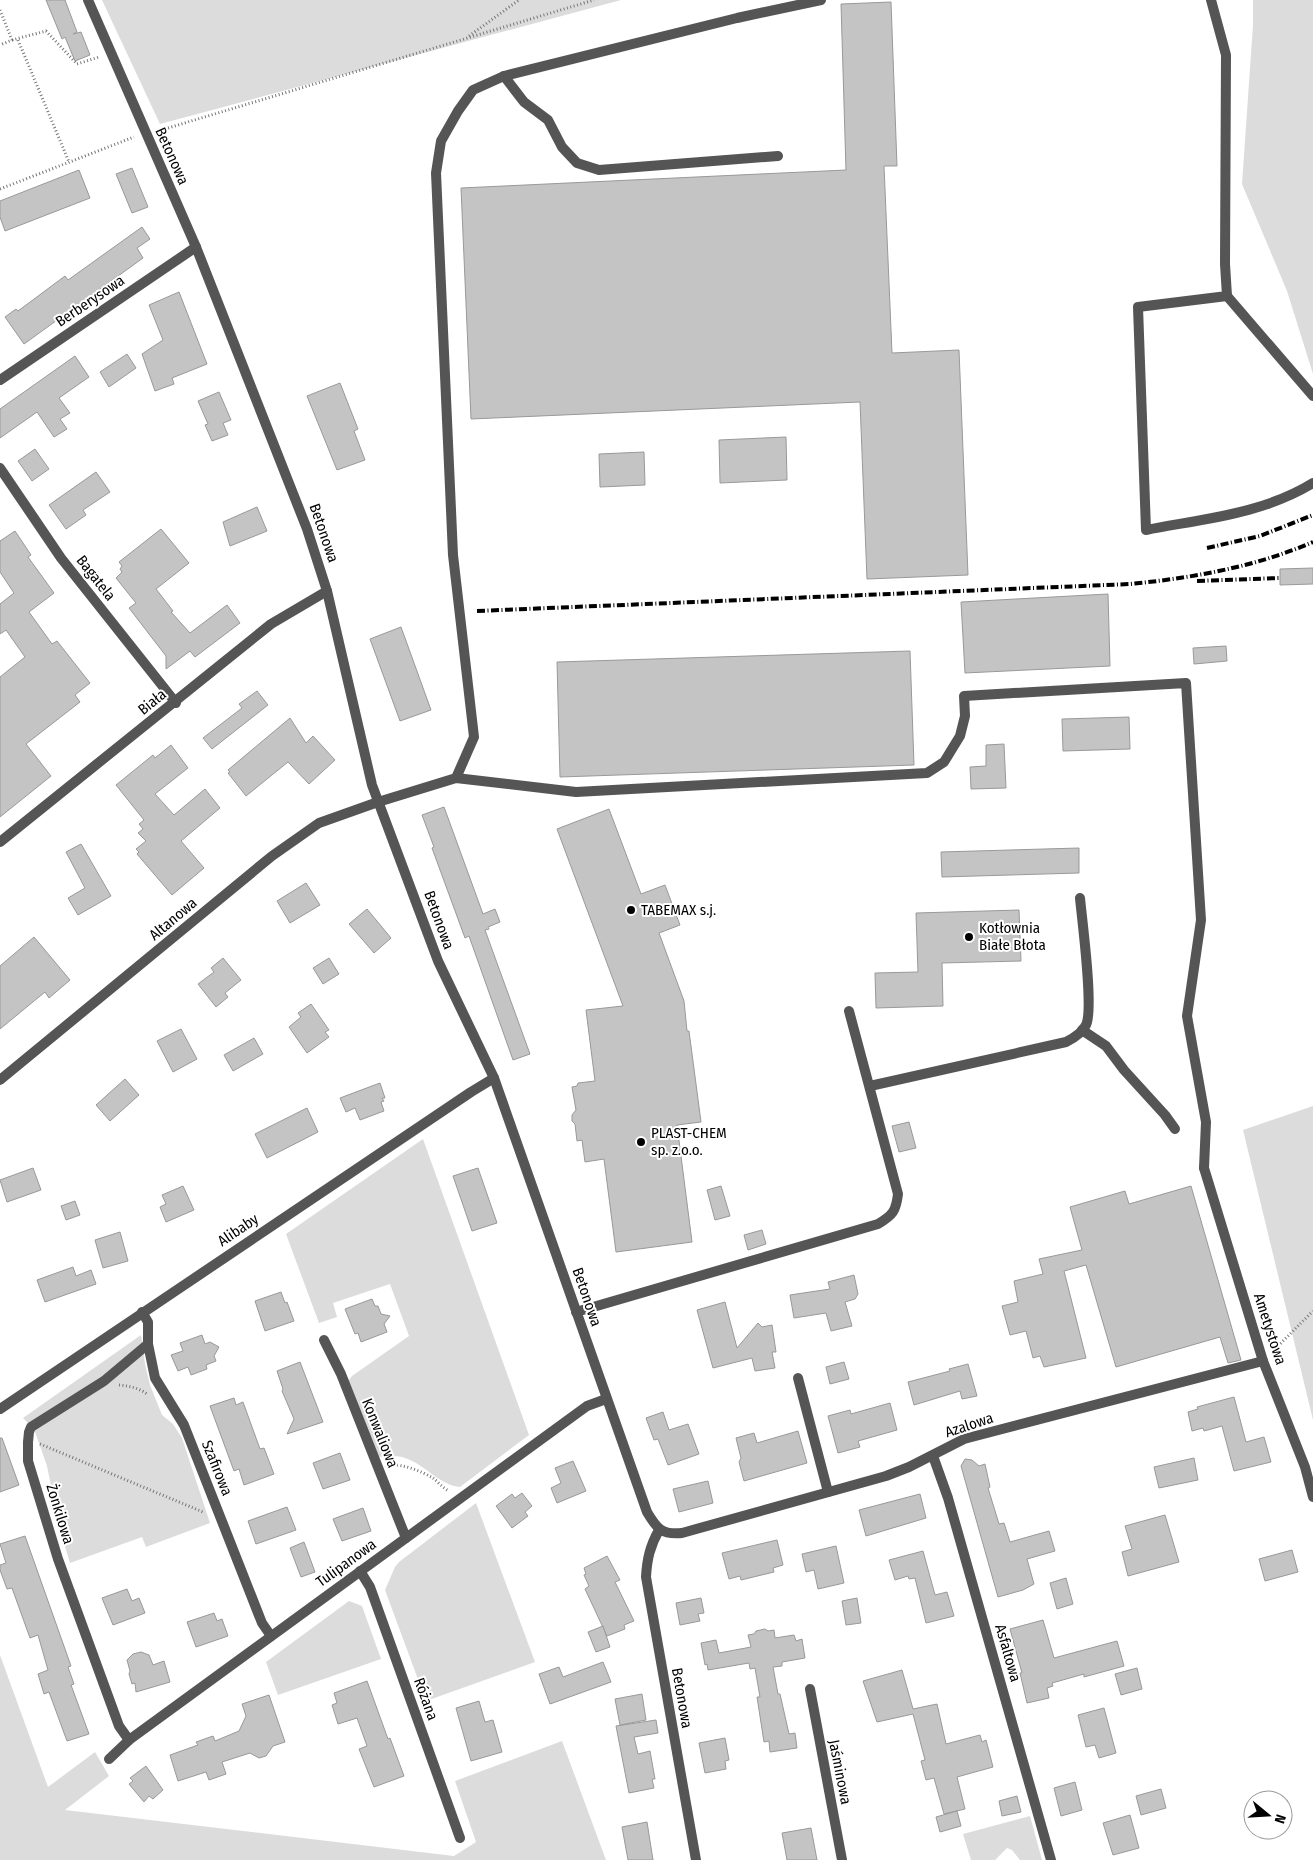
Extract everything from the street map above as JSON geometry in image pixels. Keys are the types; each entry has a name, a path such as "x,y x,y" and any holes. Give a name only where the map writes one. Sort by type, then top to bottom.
{"street":[{"name":"Betonowa","path":"88,0 196,247 308,529 327,591 366,761 378,802 438,961 494,1078 647,1512 660,1530 652,1543 647,1560 646,1578 696,1860"},
{"path":"456,778 474,737 453,555 436,173 441,141 458,111 473,90 504,76 737,18 821,0"},
{"path":"1211,0 1226,55 1225,264 1227,296 1313,396"},
{"path":"504,76 524,102 548,120 562,147 577,163 598,170 778,156"},
{"name":"Berberysowa","path":"0,380 196,247"},
{"path":"1227,296 1138,307 1146,530 1249,510 1301,491 1313,483"},
{"name":"Bagatela","path":"0,468 61,558 176,702"},
{"name":"Biała","path":"0,842 271,624 327,591"},
{"name":"Ametystowa","path":"456,778 576,792 927,773 944,762 960,736 966,716 964,696 1186,683 1200,920 1187,1016 1206,1122 1204,1168 1263,1361 1305,1467 1313,1497"},
{"name":"Altanowa","path":"0,1080 272,856 319,823 378,802 456,778"},
{"path":"870,1086 1066,1042 1078,1035 1087,1024 1089,1006 1080,898"},
{"path":"576,1312 878,1224 890,1217 896,1208 898,1194 849,1011"},
{"path":"1082,1030 1106,1046 1124,1070 1165,1115 1175,1130"},
{"name":"Alibaby","path":"0,1409 142,1312 494,1078"},
{"name":"Szafirowa","path":"142,1312 148,1322 148,1344 155,1378 184,1425 262,1623 271,1636"},
{"name":"Konwaliowa","path":"324,1340 341,1374 406,1538"},
{"path":"28,1442 31,1427 99,1384 148,1344"},
{"name":"Azalowa","path":"660,1530 670,1534 682,1533 886,1476 933,1456 948,1446 964,1439 1263,1361"},
{"path":"798,1378 828,1492"},
{"name":"Tulipanowa","path":"109,1759 129,1740 587,1406 606,1399"},
{"name":"Żonkilowa","path":"28,1442 28,1461 58,1559 119,1726 129,1740"},
{"name":"Asfaltowa","path":"933,1456 948,1498 1051,1860"},
{"name":"Różana","path":"360,1571 370,1587 460,1838"},
{"name":"Jaśminowa","path":"810,1689 842,1860"}],"path":[{"path":"467,38 519,0"},
{"path":"146,134 594,0"},
{"path":"0,10 12,40"},
{"path":"0,45 46,31 77,64 111,53"},
{"path":"18,40 69,162"},
{"path":"0,189 135,137"},
{"path":"1263,1361 1313,1311"},
{"path":"99,1384 127,1386 144,1391 151,1397"},
{"path":"28,1442 42,1445 222,1520"},
{"path":"376,1466 395,1465 422,1473 445,1489 463,1496"}],"shaded area":[{"path":"102,0 621,0 160,124"},
{"path":"1253,0 1313,0 1313,374 1287,291 1242,184"},
{"path":"1313,1106 1313,1420 1243,1130"},
{"path":"423,1139 529,1435 460,1487 446,1483 420,1465 405,1458 395,1456 377,1457 348,1381 352,1376 409,1336 390,1284 333,1303 337,1317 319,1323 286,1234"},
{"path":"141,1335 150,1385 162,1415 173,1424 182,1438 210,1523 146,1547 142,1537 70,1563 60,1530 47,1466 34,1429 23,1418"},
{"path":"476,1503 535,1662 426,1701 385,1590 399,1562"},
{"path":"349,1601 362,1606 381,1659 278,1695 266,1662"},
{"path":"0,1655 48,1787 95,1752 109,1776 65,1810 454,1856 476,1842 455,1781 562,1741 606,1860 0,1860"},
{"path":"1030,1816 1042,1860 1020,1860 1012,1850 1007,1848 995,1860 971,1860 963,1834"}],"building":[{"path":"46,0 65,0 77,32 73,34 81,32 90,55 75,61 65,37 62,39"},
{"path":"891,2 897,166 884,166 892,353 959,350 968,575 867,579 860,402 471,419 461,188 846,170 841,4"},
{"path":"132,168 148,207 132,213 116,174"},
{"path":"79,170 90,198 5,231 0,217 0,201"},
{"path":"142,227 150,239 137,248 143,258 24,344 5,317 16,309 18,311 65,276 68,280"},
{"path":"179,292 207,364 172,378 174,384 155,391 142,354 163,340 149,305"},
{"path":"127,354 136,368 109,387 100,372"},
{"path":"75,356 89,377 59,398 70,413 60,419 67,429 54,437 37,412 0,438 0,409"},
{"path":"340,383 358,429 354,431 365,460 337,470 307,396"},
{"path":"219,392 231,420 223,423 228,435 212,441 205,425 208,424 198,401"},
{"path":"786,437 787,480 720,483 719,440"},
{"path":"35,449 49,469 32,481 18,461"},
{"path":"644,452 645,485 600,487 599,454"},
{"path":"96,472 110,492 83,510 86,515 66,529 49,505"},
{"path":"257,507 267,531 230,546 223,522"},
{"path":"161,529 189,563 156,589 173,611 171,612 190,633 227,605 240,623 195,657 190,651 166,669 166,656 129,608 136,603 116,578 122,572 120,569 122,566 119,562"},
{"path":"15,531 31,555 28,557 54,593 29,612 52,644 57,641 90,683 75,695 80,702 26,744 51,776 0,817 0,677 25,657 6,630 0,634 0,604 14,593 0,572 0,541"},
{"path":"1313,568 1313,584 1280,585 1280,569"},
{"path":"1108,594 1110,666 965,673 961,602"},
{"path":"401,627 431,710 400,721 370,639"},
{"path":"1226,646 1227,661 1194,664 1193,648"},
{"path":"910,651 914,765 560,777 557,662"},
{"path":"257,691 268,705 212,749 203,738 242,708 239,704"},
{"path":"1129,717 1130,749 1063,751 1062,719"},
{"path":"290,718 306,743 313,736 335,760 309,784 288,762 246,796 228,773 230,772 228,770"},
{"path":"1004,744 1006,788 971,789 970,767 986,766 986,745"},
{"path":"171,745 188,768 155,794 174,815 205,789 220,808 181,841 204,868 172,895 137,854 139,852 136,849 146,841 138,833 143,829 139,824 144,820 116,785 153,755 155,758"},
{"path":"444,807 483,914 495,909 500,922 485,930 530,1054 513,1060 469,936 465,938 422,815"},
{"path":"609,809 641,894 665,885 680,925 659,933 684,1001 701,1122 677,1125 692,1242 616,1252 604,1159 585,1162 582,1140 577,1141 575,1124 572,1121 572,1115 576,1110 572,1087 577,1086 578,1083 595,1081 586,1010 623,1006 557,829"},
{"path":"81,844 111,896 78,915 68,898 85,888 66,852"},
{"path":"1079,848 1079,873 942,877 941,852"},
{"path":"306,883 320,905 290,923 277,901"},
{"path":"367,909 391,938 374,953 349,924"},
{"name":"Kotłownia Białe Błota","path":"1019,910 1021,961 942,963 943,1006 876,1008 875,973 918,972 916,913"},
{"path":"34,937 70,980 49,998 45,992 0,1029 0,966"},
{"path":"223,958 241,980 225,993 228,997 216,1007 198,984 214,972 211,968"},
{"path":"329,958 339,974 323,984 313,968"},
{"path":"311,1004 329,1030 325,1032 329,1037 307,1053 289,1027 301,1017 298,1013"},
{"path":"181,1029 197,1059 173,1072 157,1041"},
{"path":"254,1038 263,1054 233,1071 224,1055"},
{"path":"125,1079 139,1095 110,1121 96,1105"},
{"path":"380,1083 385,1098 382,1098 384,1101 381,1102 384,1111 360,1120 355,1108 346,1112 340,1098"},
{"path":"307,1108 318,1132 267,1158 255,1134"},
{"path":"909,1122 916,1148 899,1152 892,1126"},
{"path":"33,1168 41,1190 7,1202 0,1180"},
{"path":"478,1168 497,1223 472,1231 453,1176"},
{"path":"183,1186 194,1210 166,1222 160,1207 166,1204 162,1195"},
{"path":"721,1186 730,1216 715,1220 707,1190"},
{"path":"1191,1186 1241,1360 1228,1363 1220,1337 1116,1367 1086,1265 1064,1271 1086,1358 1044,1367 1040,1356 1033,1358 1026,1331 1010,1335 1002,1306 1018,1302 1014,1281 1043,1274 1039,1259 1082,1250 1070,1207 1125,1191 1129,1204"},
{"path":"75,1201 80,1215 66,1220 61,1206"},
{"path":"762,1230 766,1244 748,1250 744,1235"},
{"path":"120,1232 128,1261 103,1268 95,1240"},
{"path":"73,1267 76,1276 91,1270 96,1284 45,1302 37,1280"},
{"path":"854,1275 858,1294 855,1299 845,1302 852,1326 831,1331 826,1313 794,1318 790,1295 830,1289 828,1282"},
{"path":"281,1292 294,1321 265,1331 255,1301"},
{"path":"372,1299 375,1306 378,1306 381,1314 390,1316 384,1324 387,1332 361,1342 358,1333 355,1334 345,1309"},
{"path":"725,1302 737,1348 758,1323 762,1327 772,1325 776,1352 772,1352 775,1368 755,1371 752,1358 713,1368 697,1310"},
{"path":"202,1335 205,1344 210,1342 219,1347 214,1356 216,1361 206,1365 207,1369 191,1375 188,1367 178,1371 171,1355 183,1351 180,1343"},
{"path":"300,1362 323,1422 287,1434 294,1419 282,1391 277,1371"},
{"path":"844,1362 849,1379 830,1384 826,1367"},
{"path":"968,1364 977,1396 962,1399 960,1391 914,1405 908,1382 950,1371 949,1369"},
{"path":"1234,1397 1246,1442 1264,1437 1271,1462 1234,1471 1222,1426 1204,1431 1203,1428 1192,1431 1188,1412 1198,1409 1197,1407"},
{"path":"234,1398 236,1405 243,1402 260,1449 264,1448 274,1474 244,1485 239,1469 234,1471 210,1406"},
{"path":"890,1403 897,1430 858,1441 860,1447 838,1453 828,1416 850,1410 851,1414"},
{"path":"663,1412 669,1430 688,1424 699,1454 668,1465 658,1439 654,1440 646,1418"},
{"path":"798,1431 807,1463 744,1481 736,1438 754,1433 757,1443"},
{"path":"0,1438 2,1438 19,1485 0,1492"},
{"path":"340,1453 350,1480 323,1489 313,1463"},
{"path":"1194,1458 1198,1480 1159,1488 1154,1467"},
{"path":"965,1459 972,1460 979,1466 985,1464 990,1487 988,1488 999,1524 1004,1523 1010,1542 1049,1531 1055,1551 1027,1559 1034,1584 1023,1590 998,1597 961,1466"},
{"path":"573,1461 586,1491 557,1503 551,1488 561,1483 555,1468"},
{"path":"708,1481 713,1503 679,1512 673,1489"},
{"path":"522,1493 532,1506 525,1512 528,1516 512,1528 496,1506 512,1494 515,1498"},
{"path":"920,1494 926,1518 866,1536 859,1510"},
{"path":"287,1507 296,1530 256,1544 248,1521"},
{"path":"363,1508 371,1531 342,1541 333,1519"},
{"path":"1165,1515 1179,1562 1128,1576 1122,1552 1132,1549 1125,1526"},
{"path":"25,1536 71,1666 68,1667 74,1684 71,1685 89,1734 67,1741 49,1692 44,1694 38,1674 48,1670 38,1635 30,1638 12,1588 7,1589 0,1570 0,1565 6,1563 0,1544"},
{"path":"777,1540 783,1565 773,1568 774,1572 741,1580 740,1576 729,1579 722,1553"},
{"path":"304,1542 315,1572 301,1577 290,1548"},
{"path":"836,1546 844,1583 818,1589 814,1570 806,1572 802,1554"},
{"path":"1292,1550 1298,1572 1265,1581 1259,1559"},
{"path":"923,1551 935,1595 947,1592 954,1616 926,1623 915,1578 909,1579 908,1576 895,1580 889,1560"},
{"path":"607,1556 620,1580 615,1582 634,1621 624,1625 625,1629 607,1636 585,1589 589,1586 584,1575 586,1574 584,1568"},
{"path":"1066,1578 1073,1604 1057,1609 1050,1583"},
{"path":"127,1589 132,1601 139,1598 145,1613 113,1625 102,1598"},
{"path":"701,1598 704,1613 698,1614 700,1621 680,1625 676,1603"},
{"path":"857,1598 861,1623 846,1625 842,1601"},
{"path":"214,1613 217,1621 222,1619 228,1636 196,1647 187,1622"},
{"path":"1043,1620 1054,1658 1117,1641 1124,1666 1084,1677 1084,1674 1052,1683 1053,1686 1047,1688 1049,1698 1027,1703 1020,1673 1022,1673 1010,1629"},
{"path":"603,1626 610,1647 596,1652 588,1632"},
{"path":"765,1629 768,1631 774,1630 775,1638 794,1635 796,1641 802,1639 805,1658 782,1662 782,1666 773,1667 789,1734 795,1733 797,1748 770,1752 769,1741 764,1742 757,1697 760,1697 755,1668 750,1669 749,1663 708,1670 707,1664 705,1665 701,1643 716,1640 719,1653 751,1647 748,1635"},
{"path":"141,1652 149,1655 153,1665 164,1661 170,1682 136,1692 135,1683 132,1684 129,1674 127,1660 133,1654"},
{"path":"603,1662 611,1682 550,1704 539,1674 559,1667 563,1677"},
{"path":"1137,1668 1142,1689 1121,1695 1115,1674"},
{"path":"902,1670 913,1709 937,1704 946,1744 980,1735 982,1742 986,1740 993,1767 957,1777 965,1809 944,1814 934,1778 926,1780 921,1761 925,1760 913,1714 877,1722 863,1681"},
{"path":"367,1681 404,1776 374,1787 359,1749 367,1746 357,1718 338,1724 332,1705 337,1703 334,1693"},
{"path":"642,1694 646,1720 620,1725 615,1699"},
{"path":"269,1695 285,1742 273,1746 266,1756 259,1758 250,1753 222,1762 226,1774 209,1780 206,1772 178,1781 170,1755 198,1745 196,1742 213,1736 215,1741 239,1731 246,1716 242,1704"},
{"path":"479,1701 485,1722 493,1720 502,1752 471,1761 456,1708"},
{"path":"1104,1708 1116,1753 1099,1758 1095,1745 1086,1747 1078,1715"},
{"path":"656,1720 658,1733 634,1737 638,1754 650,1751 655,1779 652,1779 654,1788 629,1793 616,1726"},
{"path":"725,1738 729,1760 725,1761 726,1769 705,1773 699,1743"},
{"path":"146,1766 163,1790 153,1799 149,1796 144,1802 129,1784 133,1781 130,1778"},
{"path":"1075,1782 1082,1810 1061,1816 1054,1788"},
{"path":"1161,1789 1166,1808 1141,1815 1136,1796"},
{"path":"1017,1796 1021,1812 1002,1816 999,1801"},
{"path":"957,1811 961,1826 940,1832 936,1817"},
{"path":"1130,1815 1139,1848 1113,1855 1103,1823"},
{"path":"647,1822 653,1860 628,1860 622,1827"},
{"path":"811,1828 817,1860 787,1860 782,1833"}],"railway":[{"path":"1207,548 1260,536 1313,515"},
{"path":"477,611 1130,584 1200,575 1246,565 1313,542"},
{"path":"1197,581 1280,578"}],"place":[{"name":"TABEMAX s.j.","path":"631,910"},
{"name":"Kotłownia Białe Błota","path":"969,937"},
{"name":"PLAST-CHEM sp. z.o.o.","path":"641,1142"}]}
